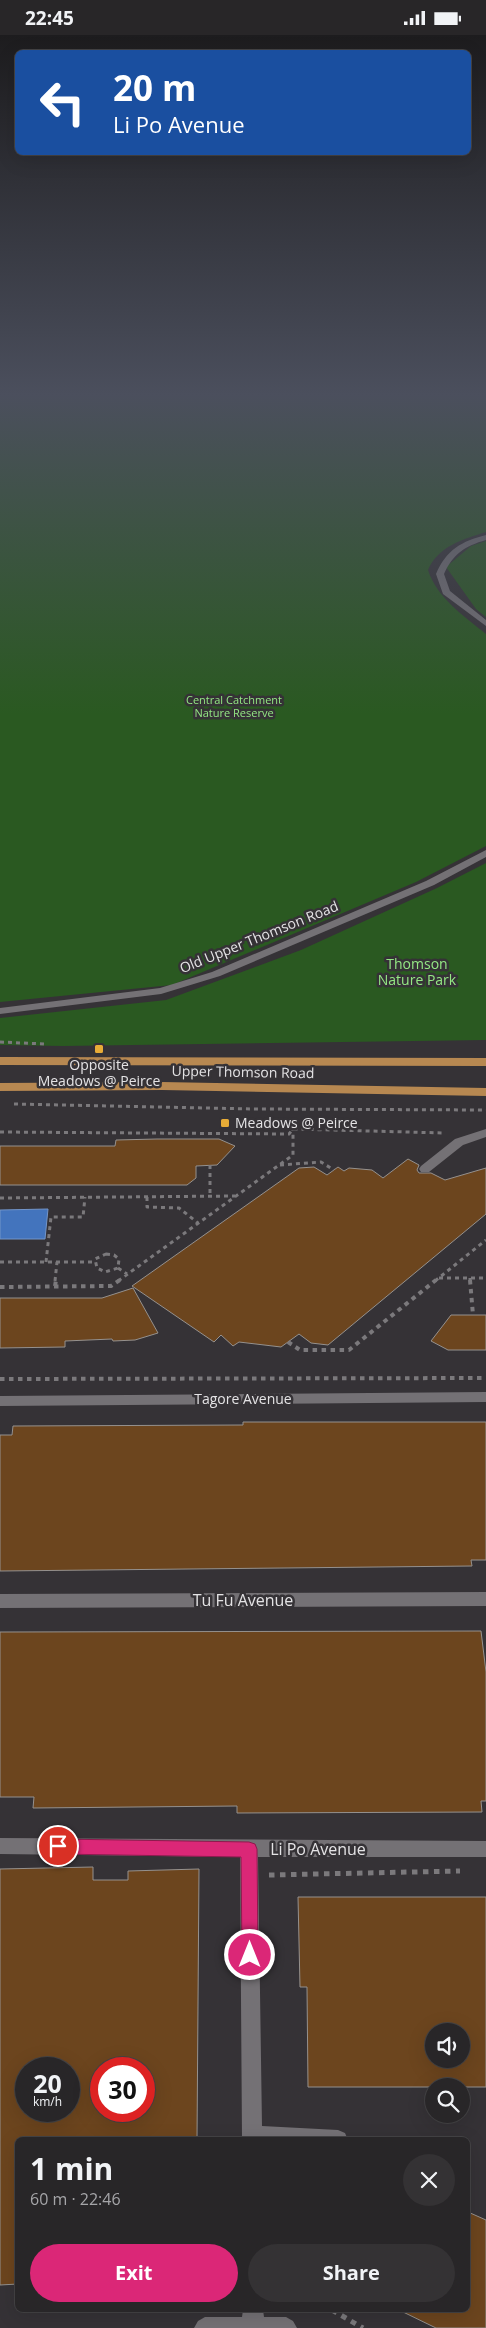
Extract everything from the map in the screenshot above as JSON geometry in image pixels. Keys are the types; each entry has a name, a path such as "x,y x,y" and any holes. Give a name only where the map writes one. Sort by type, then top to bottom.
{"main road":[{"name":"Upper Thomson Road","path":"0,1061 486,1062"},
{"name":"Upper Thomson Road","path":"0,1087 162,1086 486,1092"}],"street":[{"path":"486,537 465,543 446,557 440,574 446,592 486,624"},
{"name":"Old Upper Thomson Road","path":"0,1011 160,991 216,974 430,883 486,853"},
{"path":"425,1169 459,1142 486,1133"},
{"name":"Tagore Avenue","path":"0,1401 486,1397"},
{"name":"Tu Fu Avenue","path":"0,1601 486,1599"},
{"name":"Li Po Avenue","path":"0,1845 249,1849 486,1849"},
{"path":"249,1849 252,2137"},
{"path":"205,2328 252,2321 286,2328"}],"path":[{"path":"10,1104 254,1109 486,1110"},
{"path":"0,1132 290,1134 293,1129"},
{"path":"293,1129 452,1133 472,1138"},
{"path":"0,1287 111,1286 293,1155 293,1129"},
{"path":"279,1165 321,1162 334,1170"},
{"path":"210,1165 210,1197"},
{"path":"0,1198 235,1196"},
{"path":"46,1262 51,1217 83,1217 85,1197"},
{"path":"147,1197 147,1207 179,1208 198,1223"},
{"path":"288,1342 300,1350 349,1350 486,1240"},
{"path":"0,1262 94,1262 101,1255 110,1254 119,1259 118,1268"},
{"path":"94,1262 96,1268 102,1271 111,1271 118,1268"},
{"path":"55,1287 57,1263"},
{"path":"118,1268 127,1274"},
{"path":"438,1278 486,1278"},
{"path":"470,1278 473,1315"},
{"path":"0,1379 486,1378"},
{"path":"250,1875 466,1870"},
{"path":"336,2312 364,2328"}],"green space":[{"name":"Central Catchment Nature Reserve","path":"0,500 486,500 486,532 445,549 432,562 428,570 438,589 452,606 486,634 486,846 416,882 172,985 0,1002"},
{"path":"486,541 486,617 476,609 446,567 471,546"},
{"name":"Thomson Nature Park","path":"486,863 486,1040 63,1046 0,1045 0,1018 166,1000 301,950 437,888"}],"water":[{"path":"48,1209 45,1239 0,1239 0,1210"}],"building":[{"path":"219,1139 235,1146 217,1165 196,1166 196,1178 187,1185 0,1185 0,1146 115,1146 116,1140"},
{"path":"408,1159 419,1165 417,1170 419,1173 431,1173 445,1180 486,1168 486,1214 328,1345 311,1343 299,1334 281,1347 239,1342 233,1346 221,1335 214,1342 132,1286 299,1168 314,1167 327,1175 338,1167 344,1171 349,1168 372,1170 383,1178"},
{"path":"133,1288 158,1333 135,1340 65,1341 65,1347 0,1348 0,1298 102,1298"},
{"path":"451,1315 486,1315 486,1350 448,1350 431,1341"},
{"path":"243,1422 486,1422 486,1560 471,1560 472,1566 0,1571 0,1435 12,1435 13,1426 243,1425"},
{"path":"481,1631 486,1672 486,1801 481,1801 482,1812 237,1813 237,1806 33,1808 34,1797 0,1797 0,1632"},
{"path":"93,1867 93,1880 128,1880 128,1871 199,1869 197,2137 15,2137 15,2284 0,2285 0,1869"},
{"path":"298,1897 486,1897 486,2087 470,2087 470,2078 425,2078 425,2087 308,2087 307,1987 300,1987"},
{"path":"470,2213 486,2220 486,2328 436,2328 403,2312 470,2312"}],"place":[{"name":"Opposite Meadows @ Peirce","path":"99,1049"},
{"name":"Meadows @ Peirce","path":"225,1123"}],"route":[{"path":"58,1846 249,1849 250,1955"}]}
